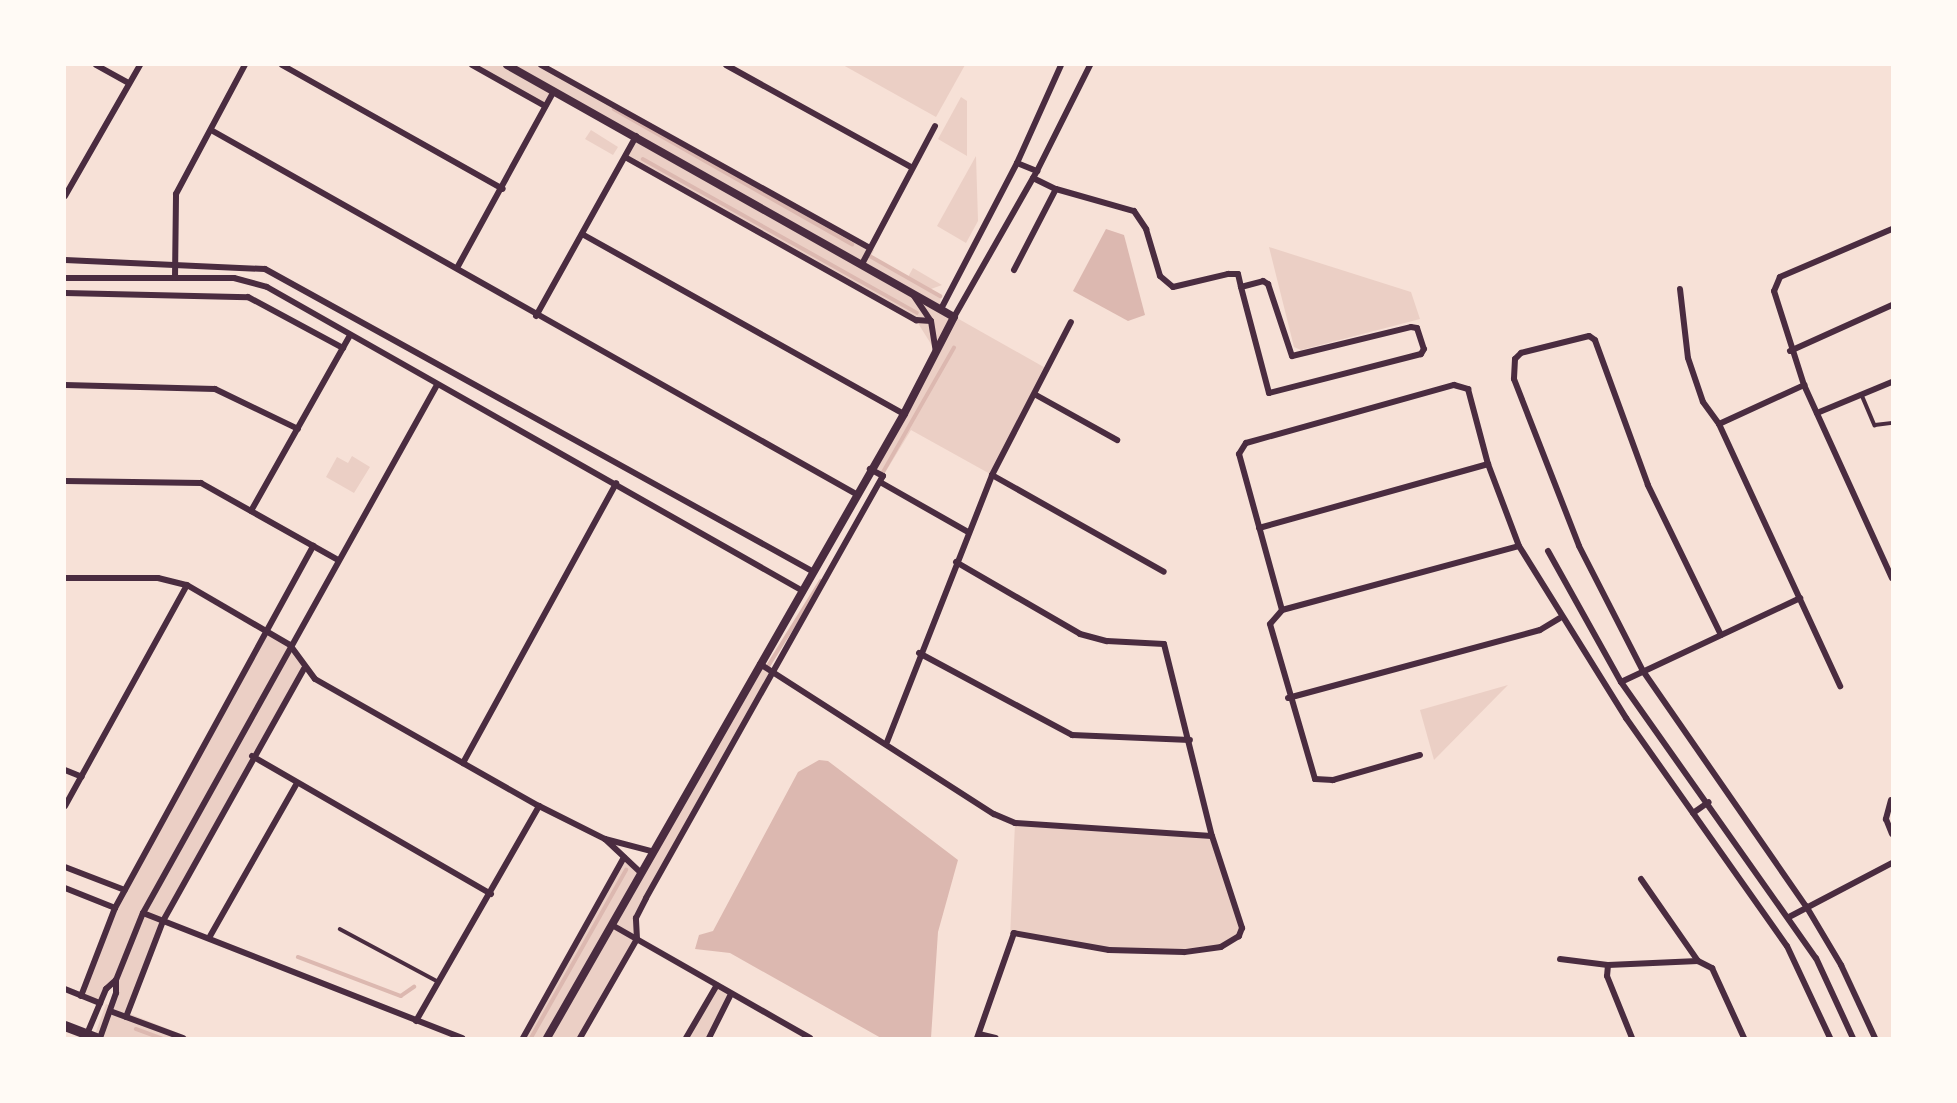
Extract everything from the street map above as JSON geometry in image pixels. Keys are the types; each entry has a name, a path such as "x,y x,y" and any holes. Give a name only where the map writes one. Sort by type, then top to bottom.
{"main road":[{"path":"65,1026 95,1037"}],"street":[{"path":"96,65 128,83"},
{"path":"65,196 140,65"},
{"path":"175,278 173,262 176,194 245,65"},
{"path":"282,65 503,189"},
{"path":"472,65 545,106"},
{"path":"507,65 954,317"},
{"path":"541,65 868,247"},
{"path":"726,65 911,167"},
{"path":"941,309 1017,163 1062,65"},
{"path":"547,1038 651,851 904,414 954,317 1035,175 1090,65"},
{"path":"457,268 503,189 554,91"},
{"path":"862,264 868,247 935,126"},
{"path":"211,130 457,268 536,316 856,494"},
{"path":"536,316 636,136"},
{"path":"625,156 916,320 931,321"},
{"path":"1017,163 1056,189 1134,211 1142,218 1165,283 1172,287 1238,274 1241,287 1269,393 1421,354 1417,328 1411,327 1296,357 1289,353 1273,288 1263,281 1241,287"},
{"path":"1014,270 1056,189"},
{"path":"1892,229 1780,277 1774,291 1790,351 1892,578"},
{"path":"582,234 904,414"},
{"path":"65,260 253,266 812,570"},
{"path":"65,278 248,280 616,483 802,590"},
{"path":"1680,289 1688,358 1703,402 1719,424 1840,686"},
{"path":"909,291 931,321 936,351"},
{"path":"65,293 248,298 344,348"},
{"path":"1790,351 1892,304"},
{"path":"887,742 919,653 992,475 1036,395 1071,322"},
{"path":"251,511 350,335"},
{"path":"1721,635 1648,485 1622,420 1602,349 1589,336 1521,353 1515,359 1514,379 1559,504 1643,671 1806,906 1841,965 1875,1038"},
{"path":"1817,413 1892,382"},
{"path":"65,385 215,389 298,429"},
{"path":"95,1037 100,1003 116,979 144,913 290,645 437,385"},
{"path":"1282,611 1239,454 1246,443 1454,385 1468,388 1488,464 1519,546 1560,618 1787,946 1829,1038"},
{"path":"1719,424 1804,385"},
{"path":"1036,395 1117,440"},
{"path":"517,428 525,412"},
{"path":"1259,528 1488,464"},
{"path":"580,1038 637,939 636,918 646,898 883,477 870,469"},
{"path":"992,475 1164,572"},
{"path":"65,481 189,482 214,489 338,560"},
{"path":"880,482 968,532"},
{"path":"463,763 616,483"},
{"path":"81,996 115,908 269,632 313,546"},
{"path":"1420,755 1333,780 1315,779 1269,631 1282,611 1519,546"},
{"path":"1548,551 1621,682 1790,918 1853,1038"},
{"path":"956,562 1080,634 1107,641 1164,644 1191,740 1212,836 1242,928 1239,936 1221,947 1184,952 1109,950 1018,932 1010,938 978,1036 996,1038"},
{"path":"65,578 158,578 187,585 290,645 304,669 463,763 605,839 651,851"},
{"path":"65,806 187,585"},
{"path":"1621,682 1800,598"},
{"path":"1289,698 1541,630 1560,618"},
{"path":"919,653 1072,735 1191,740"},
{"path":"760,664 887,742 994,814 1015,823 1212,836"},
{"path":"126,1017 163,921 252,756 304,669"},
{"path":"252,756 491,894"},
{"path":"65,770 82,777"},
{"path":"209,938 297,783"},
{"path":"1891,800 1886,819 1892,834"},
{"path":"1693,813 1709,802"},
{"path":"416,1021 539,806"},
{"path":"605,839 640,872"},
{"path":"523,1038 624,857"},
{"path":"1790,918 1806,906 1892,863"},
{"path":"65,867 125,890"},
{"path":"1641,879 1698,961 1712,968 1744,1038"},
{"path":"65,888 115,908"},
{"path":"144,913 462,1038"},
{"path":"612,925 810,1038"},
{"path":"1787,946 1801,936"},
{"path":"1560,959 1608,965 1698,961"},
{"path":"1608,965 1607,976 1632,1038"},
{"path":"95,1037 110,1010 116,979"},
{"path":"687,1038 716,985"},
{"path":"65,989 100,1003"},
{"path":"709,1038 731,994"},
{"path":"110,1010 183,1038"}],"lane":[{"path":"1862,395 1875,425 1892,423"},
{"path":"340,929 438,982"}],"shaded area":[{"path":"472,65 541,65 874,250 871,256 908,277 913,268 942,285 931,289 940,296 941,309 1049,370 992,475 911,430 883,476 870,469 936,352 916,320 625,157 636,137 555,91 545,106"},
{"path":"843,65 965,65 936,117"},
{"path":"961,97 967,101 967,156 938,139"},
{"path":"591,130 618,147 613,155 585,139"},
{"path":"976,156 978,221 966,243 937,226"},
{"path":"1106,229 1124,235 1145,315 1128,321 1073,291"},
{"path":"1269,247 1411,292 1420,319 1301,350 1294,347"},
{"path":"352,456 370,467 354,493 326,477 337,457 348,463"},
{"path":"269,632 290,645 304,669 163,921 128,1013 191,1038 94,1037 106,1004 111,1006 115,980 100,1003 81,996 115,908"},
{"path":"760,664 771,670 636,918 637,939 580,1038 523,1038 624,857 640,871"},
{"path":"1508,685 1434,760 1420,710"},
{"path":"819,760 828,761 958,860 938,932 931,1038 881,1038 730,953 695,949 699,935 713,931 798,772"},
{"path":"1015,823 1212,836 1242,928 1239,936 1221,947 1139,953 1018,932 1010,938"},
{"path":"717,985 731,994 709,1038 686,1038"}],"waterway":[{"path":"614,109 852,244"},
{"path":"643,159 917,313"},
{"path":"870,256 940,296"},
{"path":"882,474 954,348"},
{"path":"767,668 821,581"},
{"path":"531,1038 626,870"},
{"path":"298,957 401,996 414,987"},
{"path":"136,1029 161,1038"}]}
